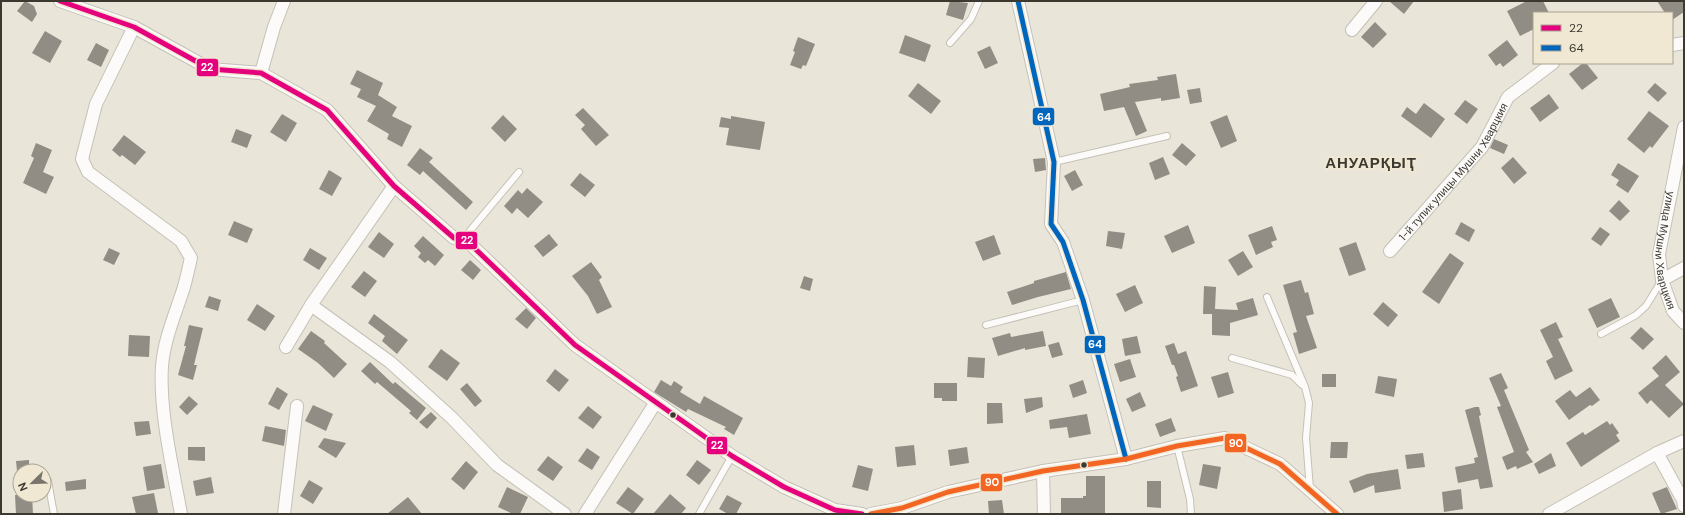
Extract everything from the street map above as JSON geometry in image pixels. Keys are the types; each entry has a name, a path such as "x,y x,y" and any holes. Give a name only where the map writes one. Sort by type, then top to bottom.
{"street":[{"path":"60,1 134,27 210,69 261,73 327,110 394,186 454,238 464,238 575,345 732,456 784,487 835,510 862,514"},
{"path":"261,73 274,27 284,1"},
{"path":"1018,1 1054,162 1051,224 1063,242 1083,300 1126,459"},
{"path":"1352,30 1376,1"},
{"path":"134,27 96,104 82,159 88,172 181,240 191,258 183,291 166,339 162,366 163,399 167,434 181,514"},
{"path":"1673,45 1684,43"},
{"name":"1-й тупик улицы Мушни Хварцкия","path":"1390,251 1482,147 1508,97 1552,64"},
{"name":"улица Мушни Хварцкия","path":"1684,127 1659,254 1662,280 1673,311 1684,323"},
{"path":"286,347 312,305 394,186"},
{"path":"1662,280 1684,268"},
{"path":"312,305 390,362 452,418 497,465 565,514"},
{"path":"585,514 656,402"},
{"path":"284,514 297,406"},
{"path":"871,514 902,508 948,492 1043,471 1126,459 1177,446 1225,438 1280,464 1337,514"},
{"path":"1549,514 1657,453 1684,441"},
{"path":"1657,453 1683,500 1684,506"},
{"path":"1043,471 1044,514"}],"lane":[{"path":"950,43 971,19 979,1"},
{"path":"1054,162 1167,136"},
{"path":"464,238 519,172"},
{"path":"1601,334 1636,315 1646,306 1662,280"},
{"path":"1267,297 1305,387 1309,403 1306,438 1310,490"},
{"path":"986,325 1083,300"},
{"path":"1232,358 1292,375 1305,387"},
{"path":"1177,446 1190,499 1191,514"},
{"path":"699,514 732,456"},
{"path":"52,503 54,514"}],"building":[{"path":"25,1 34,6 37,14 32,22 17,11"},
{"path":"950,1 968,3 963,20 946,15"},
{"path":"1389,1 1414,1 1404,14"},
{"path":"1527,1 1543,1 1548,12 1533,12 1533,30 1520,36 1507,11"},
{"path":"1657,1 1684,1 1684,12 1673,19 1673,12 1664,12"},
{"path":"1375,22 1387,34 1373,48 1361,37"},
{"path":"45,31 62,41 50,63 32,53"},
{"path":"905,35 931,45 925,62 899,53"},
{"path":"798,37 815,44 806,66 803,65 801,69 790,65 795,52 793,51"},
{"path":"1507,40 1518,55 1503,67 1500,63 1496,66 1488,55"},
{"path":"96,43 109,50 101,67 87,60"},
{"path":"990,46 998,63 985,69 977,52"},
{"path":"1582,64 1587,64 1598,78 1582,90 1569,74"},
{"path":"357,70 383,83 378,95 397,107 392,116 412,126 402,147 387,139 389,134 367,121 376,106 357,97 361,89 350,84"},
{"path":"1176,74 1180,98 1161,101 1161,98 1135,102 1147,131 1136,136 1124,107 1104,111 1100,94 1130,87 1129,84 1158,80 1157,77"},
{"path":"918,83 941,101 931,114 908,96"},
{"path":"1655,83 1667,93 1658,102 1647,92"},
{"path":"1200,88 1202,102 1190,104 1187,90"},
{"path":"1549,94 1559,108 1540,122 1530,108"},
{"path":"1465,100 1478,109 1467,124 1454,114"},
{"path":"1424,103 1445,119 1431,138 1401,116 1407,107 1416,114"},
{"path":"583,108 609,135 596,146 581,129 585,125 575,115"},
{"path":"1649,111 1669,126 1652,148 1650,146 1644,153 1627,139"},
{"path":"282,114 297,123 286,142 270,132"},
{"path":"503,115 517,129 505,142 491,128"},
{"path":"1227,115 1237,141 1221,148 1210,122"},
{"path":"731,116 765,122 760,150 726,145 729,128 719,127 721,117 731,119"},
{"path":"236,129 252,135 247,148 231,142"},
{"path":"124,135 146,152 135,165 122,155 120,157 112,150"},
{"path":"1494,139 1508,145 1504,154 1490,148"},
{"path":"36,143 52,150 43,172 54,177 46,194 23,183 34,158 31,156"},
{"path":"1182,143 1196,155 1186,166 1172,155"},
{"path":"420,148 433,158 429,162 473,202 466,210 423,171 420,175 407,165"},
{"path":"1163,157 1170,174 1155,180 1149,163"},
{"path":"1513,157 1527,173 1514,184 1501,168"},
{"path":"1045,158 1046,170 1035,172 1033,159"},
{"path":"1618,163 1639,176 1628,193 1616,185 1619,180 1611,175"},
{"path":"329,170 342,178 332,196 319,189"},
{"path":"1075,170 1083,185 1072,191 1064,176"},
{"path":"580,173 595,185 585,197 570,185"},
{"path":"527,188 543,202 528,218 517,208 512,214 504,206 518,190 522,194"},
{"path":"1619,200 1630,211 1620,221 1609,211"},
{"path":"234,221 253,229 247,243 228,235"},
{"path":"1461,222 1475,230 1469,242 1455,234"},
{"path":"1188,225 1195,243 1172,253 1164,236"},
{"path":"1272,226 1277,240 1271,242 1273,247 1256,255 1248,235"},
{"path":"1600,227 1610,234 1601,246 1591,239"},
{"path":"1108,231 1125,233 1122,249 1106,246"},
{"path":"379,232 394,244 384,258 368,247"},
{"path":"549,234 558,245 543,257 534,246"},
{"path":"994,235 1001,254 983,261 975,242"},
{"path":"423,236 444,255 435,266 428,260 425,263 418,257 421,253 414,246"},
{"path":"1356,242 1366,270 1349,276 1339,248"},
{"path":"109,248 120,253 114,265 103,260"},
{"path":"310,248 327,258 319,270 303,260"},
{"path":"1243,251 1253,267 1238,276 1228,260"},
{"path":"1450,253 1464,263 1439,304 1422,292"},
{"path":"470,260 481,270 473,280 461,270"},
{"path":"591,262 602,277 599,280 612,307 597,314 588,296 572,276"},
{"path":"364,271 377,281 365,297 351,287"},
{"path":"1066,272 1071,289 1012,305 1007,292 1034,283 1034,281"},
{"path":"804,276 813,279 810,291 800,288"},
{"path":"1301,280 1305,293 1308,292 1314,314 1306,316 1317,348 1299,354 1293,333 1297,332 1283,285"},
{"path":"1135,285 1143,303 1125,312 1116,294"},
{"path":"1204,286 1216,287 1215,309 1238,310 1236,303 1253,298 1258,315 1230,323 1230,336 1212,335 1212,314 1203,314"},
{"path":"209,296 221,300 218,311 205,307"},
{"path":"1611,298 1620,317 1597,328 1588,309"},
{"path":"1383,302 1398,315 1388,327 1373,314"},
{"path":"257,304 275,316 265,331 247,320"},
{"path":"526,308 536,318 527,329 515,319"},
{"path":"374,314 408,340 397,354 382,341 385,336 368,323"},
{"path":"1556,322 1563,337 1558,339 1573,371 1555,380 1546,361 1553,357 1540,330"},
{"path":"189,325 203,328 194,365 197,365 193,380 178,375 186,346 184,346"},
{"path":"1641,327 1654,339 1643,350 1630,338"},
{"path":"311,331 325,341 324,343 347,364 334,378 318,363 298,349"},
{"path":"1043,331 1046,346 1025,350 1025,348 998,356 992,338 1010,333 1011,337"},
{"path":"129,335 150,336 149,357 128,356"},
{"path":"1137,336 1141,353 1125,356 1122,339"},
{"path":"1059,342 1063,355 1052,358 1048,345"},
{"path":"1174,343 1178,354 1186,351 1198,386 1181,392 1176,377 1178,376 1165,346"},
{"path":"441,349 460,363 447,381 428,367"},
{"path":"1666,355 1680,372 1665,385 1684,404 1669,418 1651,400 1647,404 1638,393 1659,376 1652,368"},
{"path":"968,357 985,358 984,378 967,377"},
{"path":"1130,359 1136,377 1120,382 1114,364"},
{"path":"370,362 393,384 395,382 426,408 417,420 409,413 411,411 377,382 375,384 361,371"},
{"path":"555,369 569,380 559,392 546,381"},
{"path":"1228,372 1234,393 1218,398 1211,377"},
{"path":"1501,373 1508,388 1504,390 1529,450 1526,452 1533,462 1517,469 1516,466 1507,470 1502,457 1514,452 1497,407 1501,406 1489,378"},
{"path":"1322,374 1336,374 1336,387 1322,387"},
{"path":"1378,376 1397,379 1394,397 1375,393"},
{"path":"661,380 671,386 674,381 683,387 680,392 700,404 704,396 743,418 734,435 724,429 726,427 688,409 686,412 654,392"},
{"path":"1083,380 1087,393 1073,398 1069,385"},
{"path":"467,383 482,401 475,407 460,389"},
{"path":"934,383 957,383 957,401 942,401 942,398 934,398"},
{"path":"277,387 288,394 279,410 268,404"},
{"path":"1590,387 1600,400 1592,406 1590,405 1569,420 1555,401 1570,390 1576,397"},
{"path":"1140,392 1146,406 1132,412 1126,399"},
{"path":"189,396 198,404 187,415 179,407"},
{"path":"1042,397 1043,407 1026,413 1024,399"},
{"path":"987,403 1002,403 1003,423 987,424"},
{"path":"313,405 333,414 326,431 305,421"},
{"path":"588,406 602,417 593,429 578,418"},
{"path":"1479,407 1481,415 1479,416 1493,487 1480,489 1478,479 1458,483 1455,467 1475,463 1474,458 1478,457 1465,410"},
{"path":"431,412 437,418 427,429 419,422"},
{"path":"1087,414 1091,434 1069,438 1067,427 1050,429 1049,420"},
{"path":"1171,418 1176,431 1160,437 1155,424"},
{"path":"149,421 151,434 136,436 134,422"},
{"path":"1607,421 1610,425 1612,423 1619,433 1616,435 1620,441 1581,467 1566,443 1583,432 1585,435"},
{"path":"265,426 286,430 284,446 262,441"},
{"path":"324,438 346,443 336,458 318,447"},
{"path":"1331,442 1348,442 1347,458 1330,458"},
{"path":"914,445 916,465 897,467 895,447"},
{"path":"188,447 205,447 205,461 188,460"},
{"path":"967,447 969,463 950,466 948,450"},
{"path":"587,448 600,457 592,470 578,461"},
{"path":"1423,453 1425,467 1407,469 1405,455"},
{"path":"1551,453 1556,466 1539,474 1534,464"},
{"path":"548,456 563,467 553,481 537,470"},
{"path":"29,460 29,463 16,463 16,461"},
{"path":"697,460 711,470 699,485 686,475"},
{"path":"466,461 478,472 464,490 451,479"},
{"path":"161,464 165,488 147,491 143,467"},
{"path":"1203,464 1221,467 1217,489 1199,485"},
{"path":"858,465 873,469 868,491 852,487"},
{"path":"1398,469 1401,489 1375,493 1374,485 1354,493 1349,481 1367,474"},
{"path":"1086,476 1105,476 1105,514 1061,513 1061,498 1083,498 1083,496 1086,496"},
{"path":"211,477 214,493 196,496 193,481"},
{"path":"86,479 86,489 66,491 65,482"},
{"path":"309,480 323,488 313,504 300,496"},
{"path":"1147,481 1161,481 1161,508 1147,507"},
{"path":"507,487 528,497 520,514 513,514 498,507"},
{"path":"628,487 644,499 633,514 616,503"},
{"path":"1667,487 1677,509 1661,514 1652,493"},
{"path":"1461,489 1463,509 1444,512 1442,492"},
{"path":"154,493 158,513 136,514 132,497"},
{"path":"670,494 686,508 681,514 653,514"},
{"path":"727,495 742,503 736,514 728,514 719,509"},
{"path":"408,497 422,514 387,514"},
{"path":"1002,500 1004,514 989,514 988,501"},
{"path":"15,503 32,503 33,514 16,514"}],"transit line":[{"name":"22","path":"60,1 134,27 210,69 261,73 327,110 394,186 454,238 464,238 575,345 732,456 784,487 835,510 862,514"},
{"name":"64","path":"1018,1 1054,162 1051,224 1063,242 1083,300 1126,459"},
{"name":"90","path":"871,514 902,508 948,492 1043,471 1126,459 1177,446 1225,438 1280,464 1337,514"}],"district":[{"name":"АНУАРҚЫҬ","path":"1371,163"}]}
